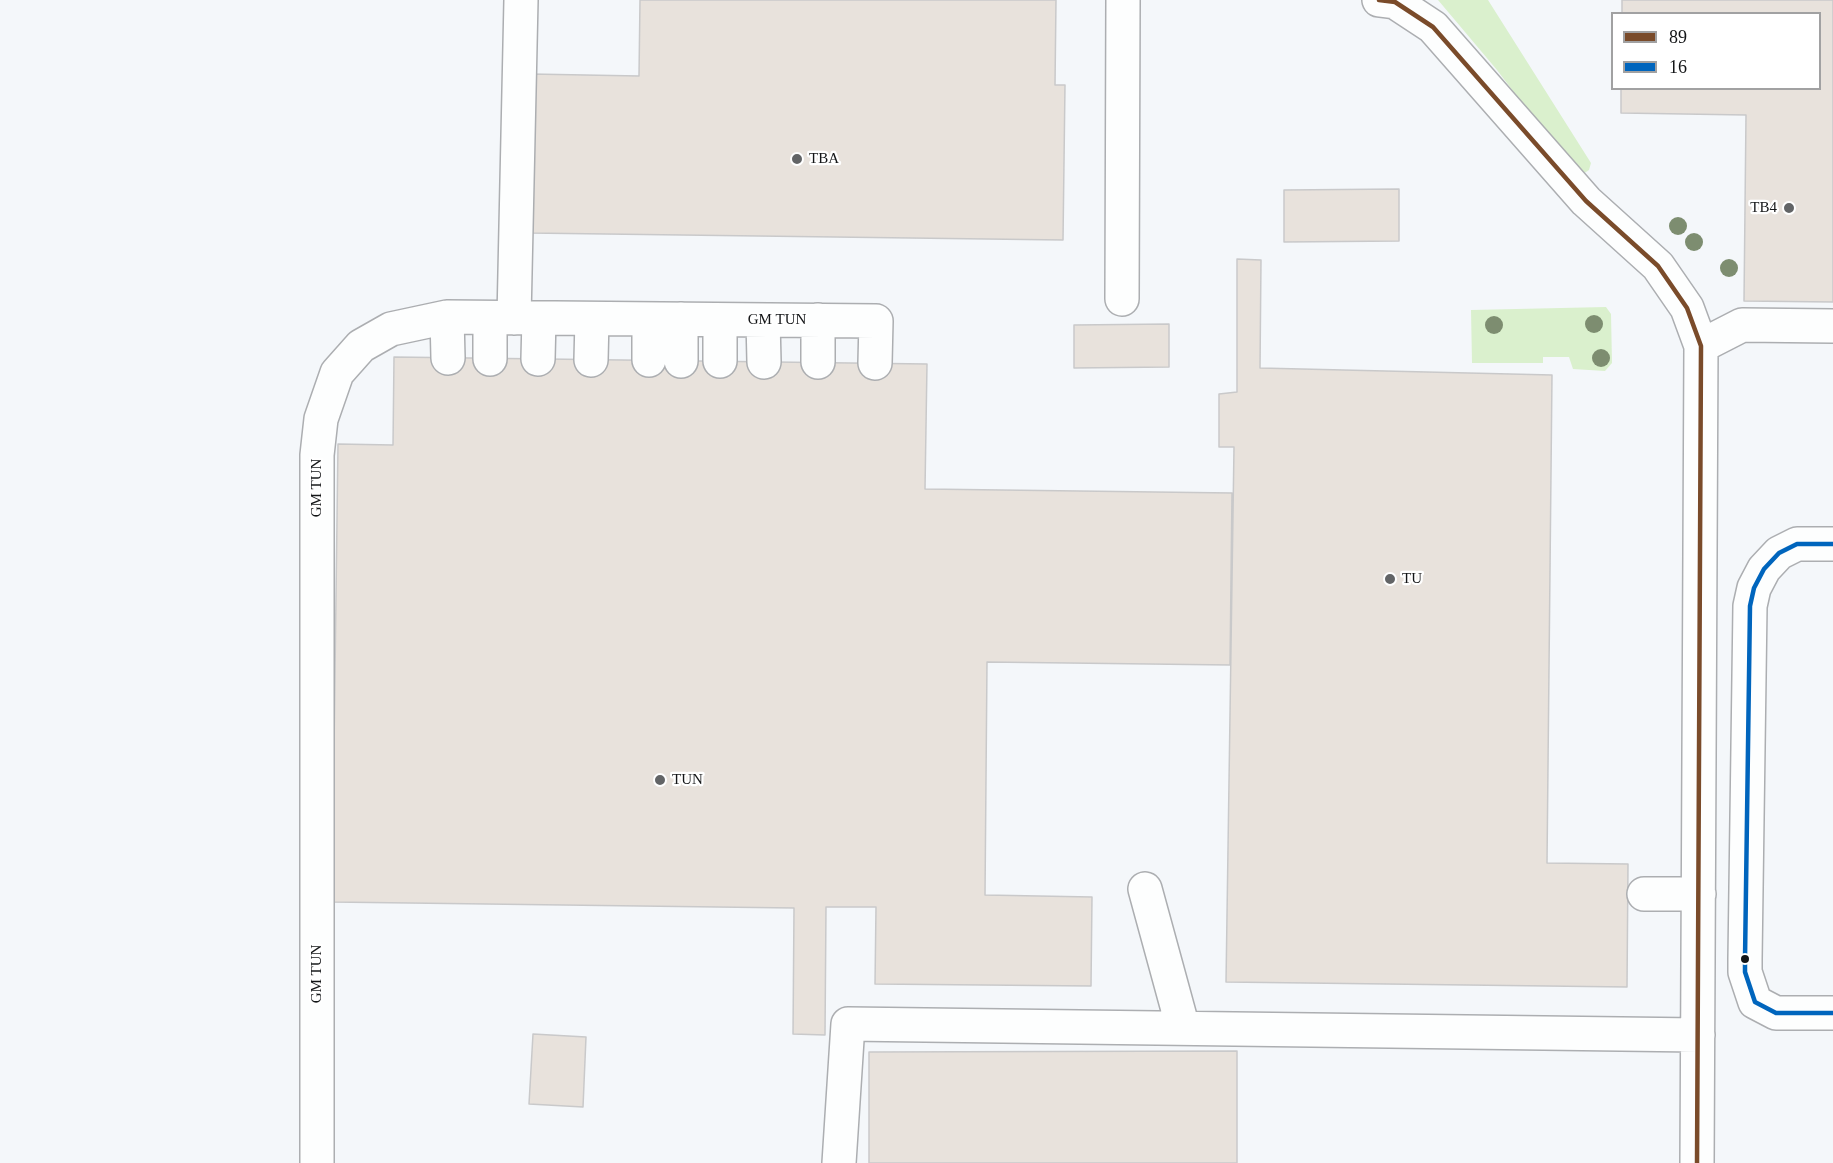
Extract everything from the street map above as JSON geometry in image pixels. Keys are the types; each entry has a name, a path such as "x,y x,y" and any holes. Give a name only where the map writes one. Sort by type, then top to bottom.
{"street":[{"path":"490,358 514,318 521,0"},
{"path":"1122,299 1123,0"},
{"path":"1379,0 1395,2 1433,27 1586,201 1658,266 1687,308 1701,346 1697,1163"},
{"path":"447,317 448,358"},
{"name":"GM TUN","path":"317,1163 317,454 321,420 337,373 361,346 391,329 447,317 876,321 875,363"},
{"path":"514,318 538,359"},
{"path":"591,360 592,319"},
{"path":"649,319 649,360"},
{"path":"681,319 681,361"},
{"path":"720,320 720,361"},
{"path":"763,320 764,362"},
{"path":"818,320 818,362"},
{"path":"1701,346 1742,325 1833,326"},
{"path":"1833,544 1797,544 1779,554 1759,579 1750,606 1745,959 1745,972 1755,1002 1776,1013 1833,1013"},
{"path":"1145,889 1183,1028"},
{"path":"1644,894 1699,894"},
{"path":"839,1163 848,1024 1698,1035"}],"green space":[{"path":"1438,0 1488,0 1591,163 1589,170 1583,174 1551,141 1497,70"},
{"path":"1606,307 1611,314 1612,363 1605,371 1573,369 1569,357 1543,357 1543,363 1472,363 1471,310"}],"building":[{"name":"TBA","path":"640,0 1056,0 1055,85 1065,85 1063,240 529,233 531,74 639,76"},
{"name":"TB4","path":"1622,0 1833,0 1833,302 1744,301 1746,115 1621,113 1621,90 1821,90 1821,12 1622,12"},
{"path":"1399,189 1399,241 1284,242 1284,190"},
{"name":"TU","path":"1237,259 1261,260 1260,368 1552,375 1547,863 1628,864 1627,987 1226,982 1234,447 1219,447 1219,394 1237,392"},
{"path":"1169,324 1169,367 1074,368 1074,325"},
{"name":"TUN","path":"394,357 927,364 925,489 1232,493 1230,665 987,662 985,895 1092,897 1091,986 875,984 876,907 826,907 825,1035 793,1034 794,908 332,902 338,444 393,445"},
{"path":"533,1034 586,1037 583,1107 529,1104"},
{"path":"1237,1051 1237,1163 869,1163 869,1052"}],"transit line":[{"name":"89","path":"1379,0 1395,2 1433,27 1586,201 1658,266 1687,308 1701,346 1697,1163"},
{"name":"16","path":"1833,544 1797,544 1779,553 1764,569 1754,588 1750,606 1745,959 1745,972 1755,1002 1776,1013 1833,1013"}],"place":[{"name":"TBA","path":"797,159"},
{"name":"TB4","path":"1789,208"},
{"name":"TU","path":"1390,579"},
{"name":"TUN","path":"660,780"}]}
